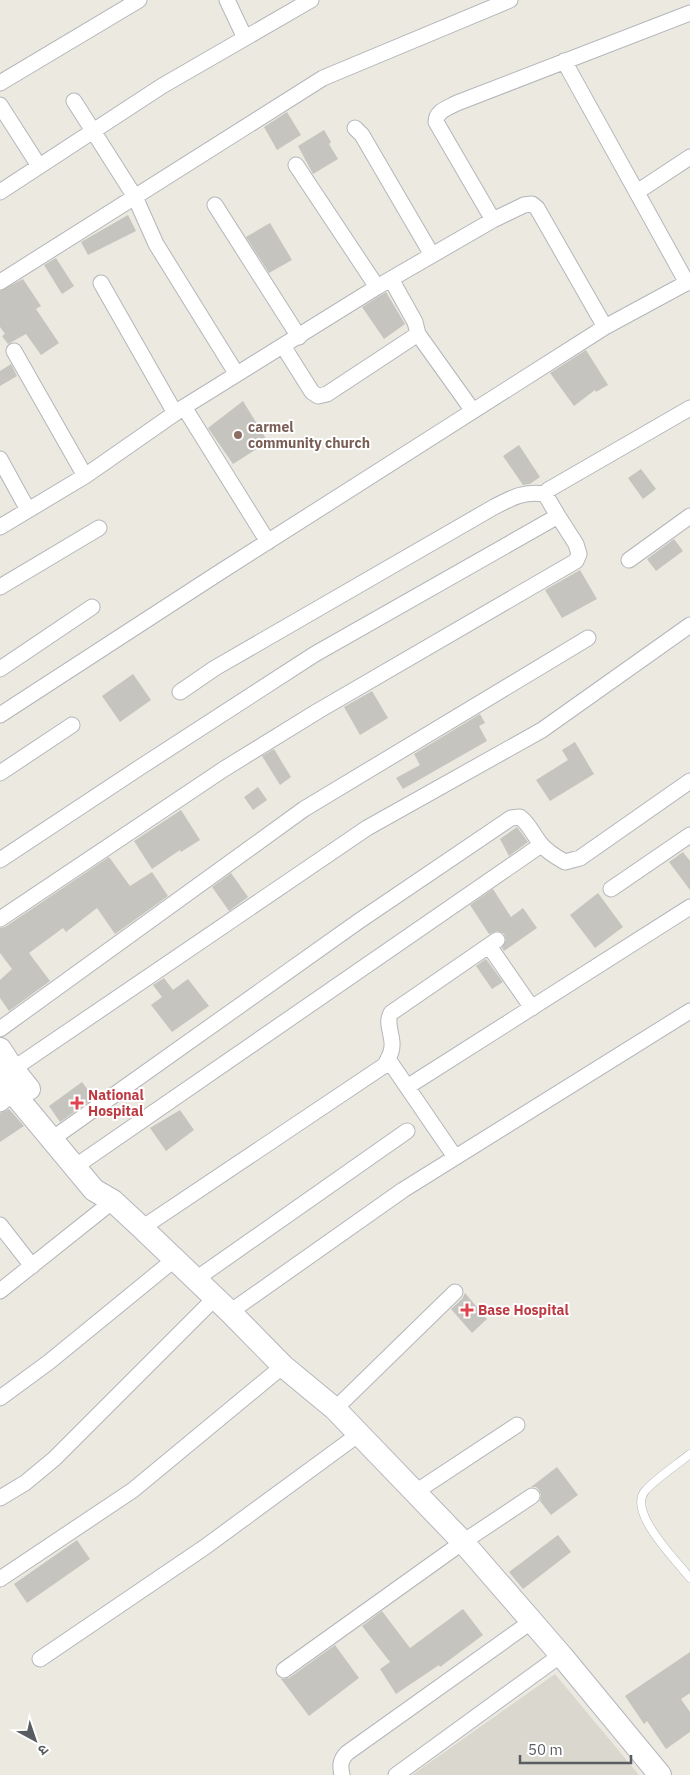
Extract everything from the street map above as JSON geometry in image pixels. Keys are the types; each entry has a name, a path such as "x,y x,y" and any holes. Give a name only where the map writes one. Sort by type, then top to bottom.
{"street":[{"path":"0,83 139,0"},
{"path":"227,0 245,38"},
{"path":"0,192 162,86 311,0"},
{"path":"0,282 322,78 510,0"},
{"path":"493,220 436,122 438,113 457,103 690,13"},
{"path":"0,716 605,327 689,282 564,61"},
{"path":"74,101 135,197 156,244 236,374"},
{"path":"0,106 39,166"},
{"path":"355,128 362,135 432,255"},
{"path":"637,192 690,157"},
{"path":"296,165 377,287"},
{"path":"0,527 85,476 180,410 377,287 524,204 535,205 605,327"},
{"path":"214,205 299,337"},
{"path":"391,279 415,322 418,334 473,411"},
{"path":"101,283 180,410 268,542"},
{"path":"283,346 312,392 318,396 327,394 418,334"},
{"path":"14,350 85,476"},
{"path":"545,494 551,488 690,408"},
{"path":"0,459 28,510"},
{"path":"180,692 215,668 514,496 531,492 545,494"},
{"path":"0,919 232,764 318,711 576,561 579,554 576,544 545,494"},
{"path":"0,860 315,654 558,516"},
{"path":"629,560 690,516"},
{"path":"0,587 99,528"},
{"path":"0,669 92,607"},
{"path":"7,1086 366,828 542,730 690,625"},
{"path":"0,1029 304,809 588,638"},
{"path":"0,773 72,725"},
{"path":"58,1135 359,921 511,818 520,817 525,821 541,845 565,862 580,858 690,783"},
{"path":"611,889 690,835"},
{"path":"81,1161 541,845"},
{"path":"407,1087 690,907"},
{"path":"142,1228 384,1065 393,1045 388,1018 391,1013 493,943 532,1008"},
{"path":"0,1498 25,1483 54,1459 223,1305 690,1011"},
{"path":"0,1049 7,1086 58,1135 81,1161 104,1179 113,1202 223,1305 283,1366 335,1409 463,1542 561,1655 660,1775"},
{"path":"388,1059 455,1158"},
{"path":"196,1279 407,1131"},
{"path":"0,1291 113,1202"},
{"path":"0,1226 32,1266"},
{"path":"0,1398 49,1362 175,1259"},
{"path":"335,1409 455,1292"},
{"path":"0,1579 133,1490 283,1366"},
{"path":"414,1493 517,1425"},
{"path":"40,1660 205,1547 359,1434"},
{"path":"284,1670 463,1542 532,1496"},
{"path":"342,1775 340,1767 342,1758 347,1753 532,1621"},
{"path":"396,1775 561,1655"}],"lane":[{"path":"690,1454 644,1491 640,1500 643,1514 653,1532 690,1578"}],"shaded area":[{"path":"555,1674 639,1775 412,1775"}],"building":[{"path":"287,112 301,135 277,150 264,127"},
{"path":"324,130 331,142 329,144 338,159 313,174 298,146"},
{"path":"128,215 136,231 88,255 81,242"},
{"path":"270,223 292,260 269,273 246,237"},
{"path":"56,258 74,286 62,294 44,265"},
{"path":"23,279 41,306 36,309 59,343 41,355 26,334 8,344 2,336 5,334 0,327 0,291"},
{"path":"386,292 405,324 384,339 362,307"},
{"path":"586,350 608,385 596,392 595,390 574,406 550,373"},
{"path":"11,364 17,376 0,386 0,371"},
{"name":"carmel community church","path":"243,401 268,442 233,464 208,428"},
{"path":"519,445 540,477 530,484 523,485 503,456"},
{"path":"641,469 656,489 643,499 628,478"},
{"path":"674,539 683,551 656,571 647,559"},
{"path":"580,570 597,599 562,618 545,590"},
{"path":"133,674 151,700 120,722 102,696"},
{"path":"372,691 388,718 360,735 344,707"},
{"path":"480,714 485,723 479,726 487,741 403,789 396,778 420,765 414,754"},
{"path":"575,742 594,774 550,801 536,780 568,760 562,750"},
{"path":"274,749 291,777 280,785 262,756"},
{"path":"258,787 267,800 253,810 244,797"},
{"path":"181,810 200,840 181,852 180,850 152,869 134,841"},
{"path":"517,827 528,842 509,856 500,839"},
{"path":"683,852 690,861 690,890 669,862"},
{"path":"109,857 130,886 152,872 168,896 115,934 97,908 66,932 63,928 29,953 50,981 9,1011 0,998 0,980 12,969 0,953 0,928 5,927"},
{"path":"231,873 248,897 229,911 212,887"},
{"path":"493,889 511,917 523,908 537,928 504,951 502,948 506,940 504,934 497,931 489,934 470,905"},
{"path":"598,893 623,927 595,948 570,915"},
{"path":"486,959 503,982 492,989 476,966"},
{"path":"164,978 173,990 188,979 209,1006 172,1032 151,1005 162,997 153,985"},
{"path":"82,1082 94,1098 60,1122 49,1106"},
{"path":"9,1109 24,1126 0,1142 0,1113"},
{"path":"180,1110 194,1130 166,1151 150,1128"},
{"path":"465,1293 487,1319 472,1333 451,1309 462,1299"},
{"path":"557,1467 578,1495 551,1515 540,1501 541,1495 539,1490 536,1487 531,1487"},
{"path":"558,1535 571,1552 523,1589 509,1572"},
{"path":"77,1540 90,1559 27,1603 14,1584"},
{"path":"463,1609 483,1635 440,1667 439,1665 396,1694 380,1669 390,1662 362,1626 382,1611 410,1648"},
{"path":"335,1645 359,1678 309,1716 281,1679 289,1678"},
{"path":"690,1652 690,1693 681,1699 690,1712 690,1732 666,1749 647,1721 644,1724 625,1696"}],"place":[{"name":"carmel community church","path":"238,435"},
{"name":"National Hospital","path":"77,1103"},
{"name":"Base Hospital","path":"467,1310"}]}
